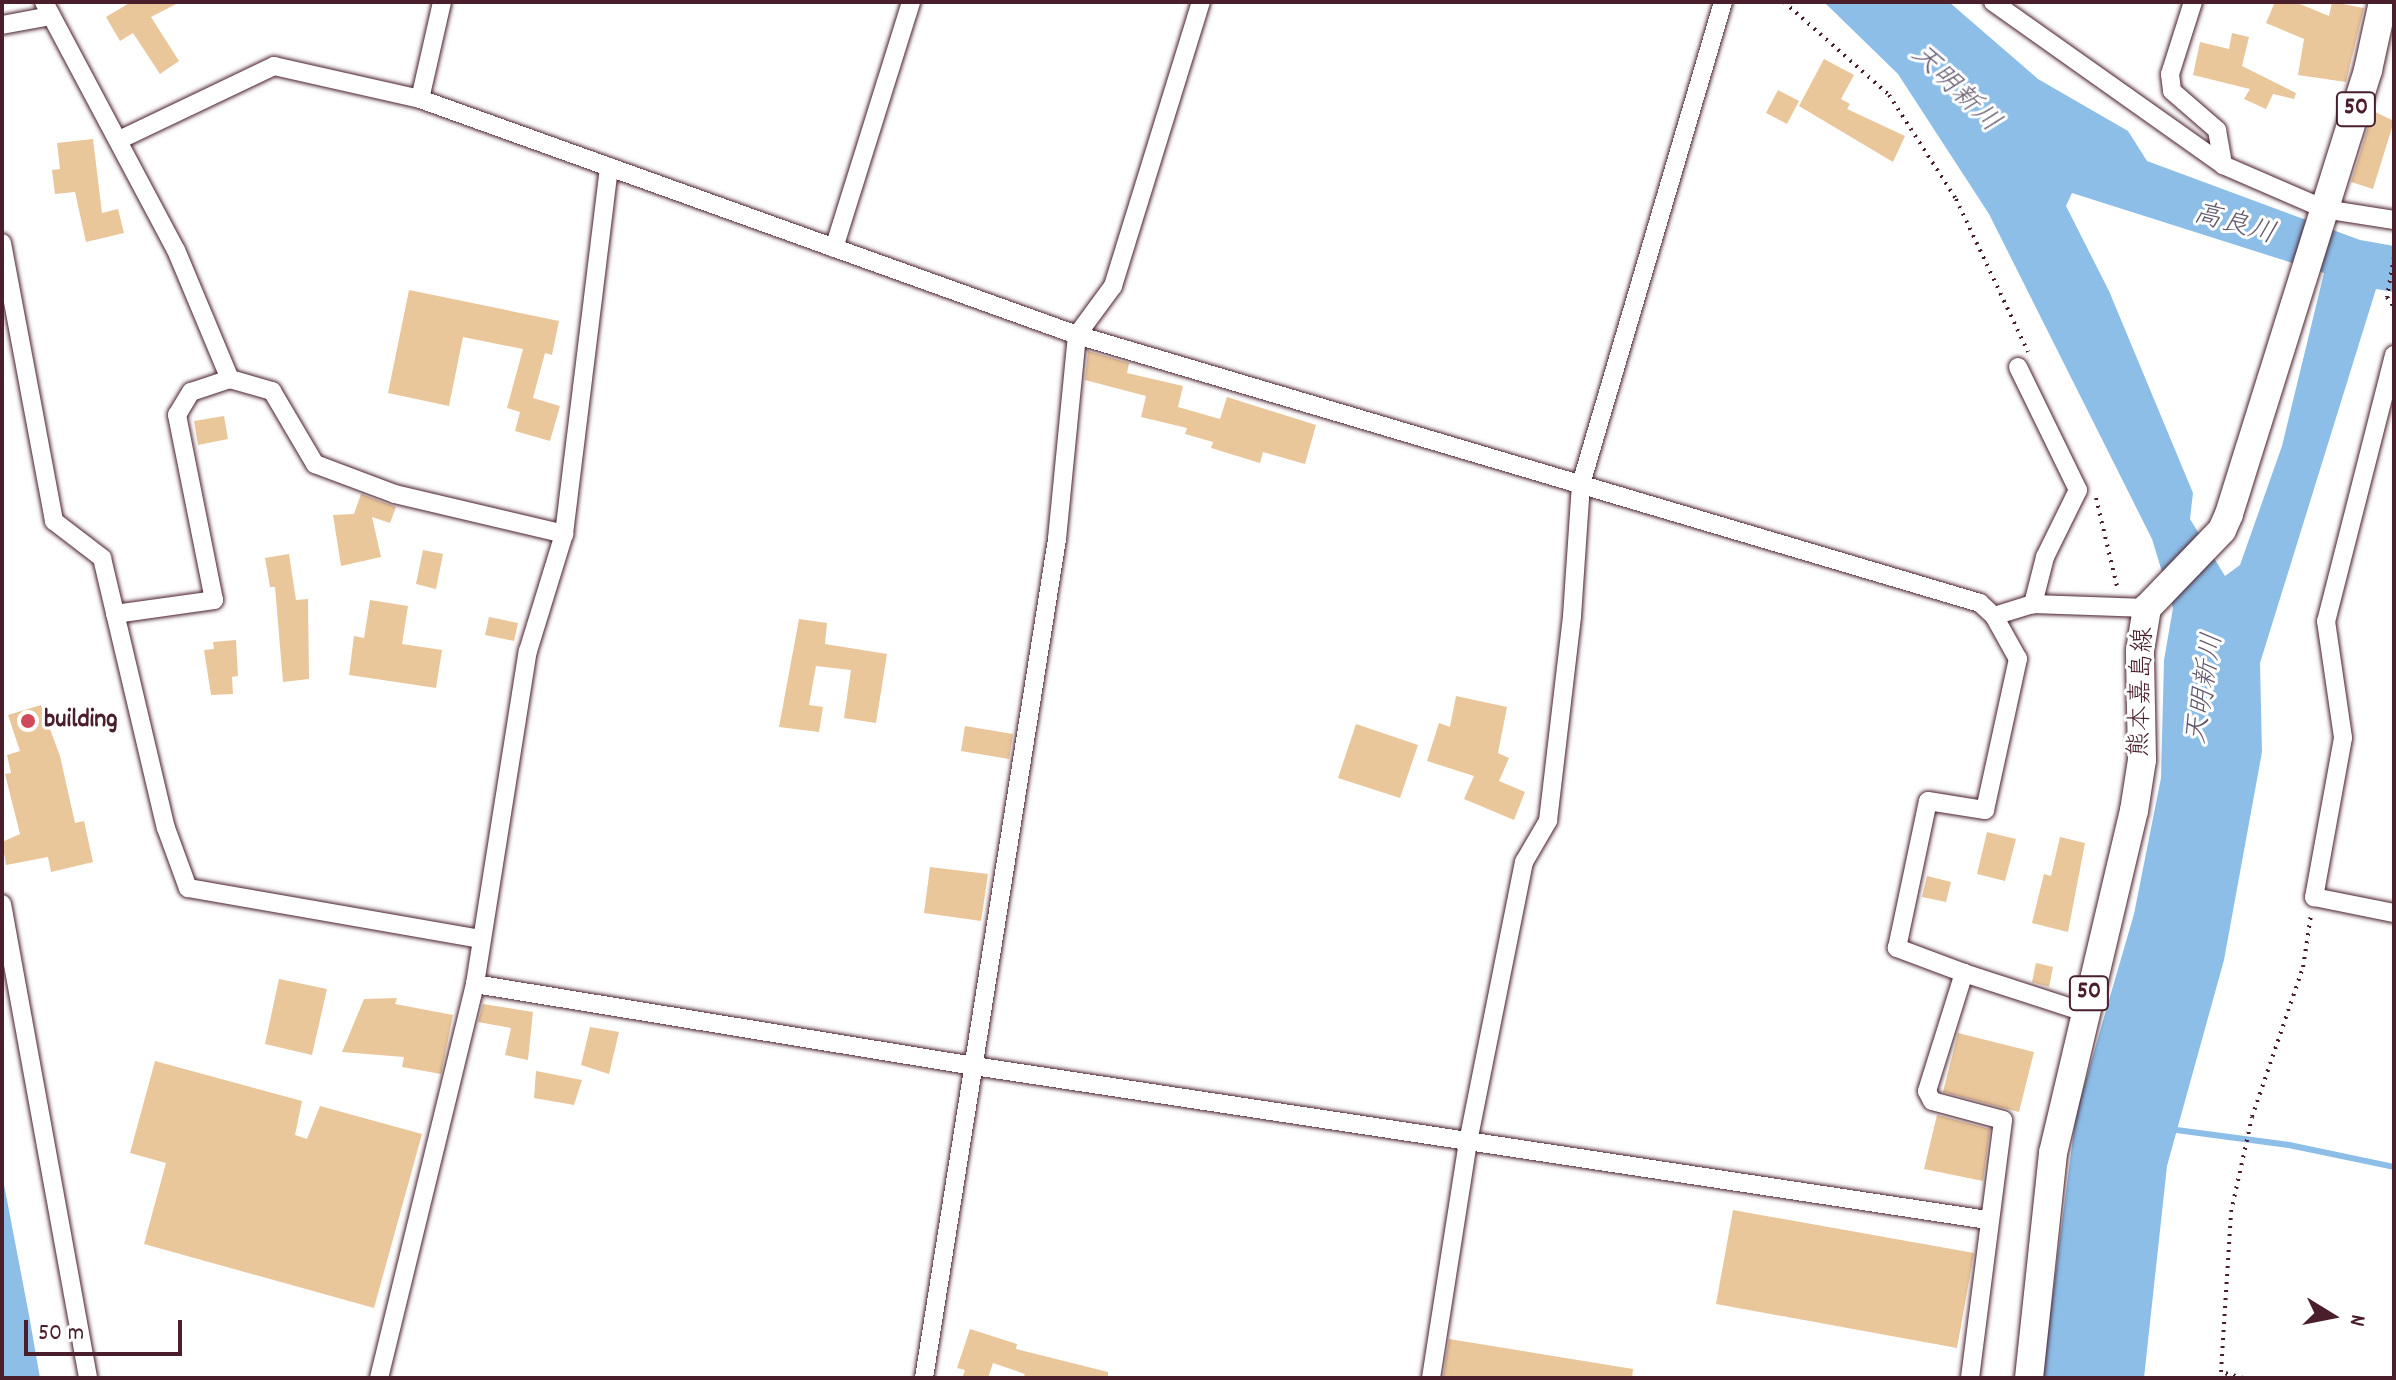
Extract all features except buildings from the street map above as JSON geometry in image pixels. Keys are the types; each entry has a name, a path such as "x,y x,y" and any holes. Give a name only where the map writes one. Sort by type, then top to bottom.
{"main road":[{"name":"熊本嘉島線","path":"2029,1378 2053,1153 2134,811 2142,760 2140,651 2135,608 2222,530 2229,514 2290,311 2368,70 2383,2"}],"street":[{"path":"420,99 442,2"},
{"path":"834,248 911,2"},
{"path":"924,1378 1057,539 1077,335 1113,286 1201,2"},
{"path":"1431,1378 1468,1142 1524,862 1548,821 1572,616 1581,484 1723,2"},
{"path":"1993,2 2223,165 2323,212 2394,220"},
{"path":"2193,2 2170,74 2172,91 2217,130 2223,165"},
{"path":"2,25 48,9 176,250 230,379"},
{"path":"119,140 274,66 420,99 1077,335 1980,603 1994,616 2018,659 1985,810 1928,801 1897,948 2084,1012"},
{"path":"379,1378 475,984 528,651 564,534 609,167"},
{"path":"2,243 54,521 102,558 166,828 188,888 480,939"},
{"path":"2394,355 2326,621 2343,738 2314,897 2394,913"},
{"path":"2026,367 2078,490 2045,557 2033,604"},
{"path":"115,614 214,600 177,415 191,392 230,379 272,391 315,464 395,494 564,534"},
{"path":"1994,616 2033,604 2135,608"},
{"path":"2,904 88,1378"},
{"path":"1964,973 1927,1091 1932,1101 2003,1120 1970,1378"},
{"path":"475,984 974,1066 1988,1220"}],"path":[{"path":"1784,2 1889,95 1956,199 2026,367"},
{"path":"2394,257 2387,297 2394,307"},
{"path":"2095,492 2135,608"},
{"path":"2243,1378 2221,1372 2231,1212 2252,1117 2303,967 2314,897"}],"water":[{"path":"1824,2 1949,2 2038,79 2128,131 2147,161 2360,240 2394,246 2394,292 2376,289 2260,663 2262,752 2224,960 2167,1166 2144,1378 2042,1378 2076,1114 2134,914 2161,778 2164,660 2173,608 2152,539 1989,214 1898,74","holes":["2072,193 2324,273 2282,446 2240,565 2225,576 2190,519 2193,493 2109,291 2066,206"]},
{"path":"2,1174 29,1315 40,1378 2,1378"}],"waterway":[{"path":"2169,1129 2289,1145 2394,1167"}],"place":[{"name":"building","path":"28,721"}],"water label":[{"name":"天明新川","path":"1954,90"},
{"name":"高良川","path":"2234,226"},
{"name":"天明新川","path":"2207,689"}]}
